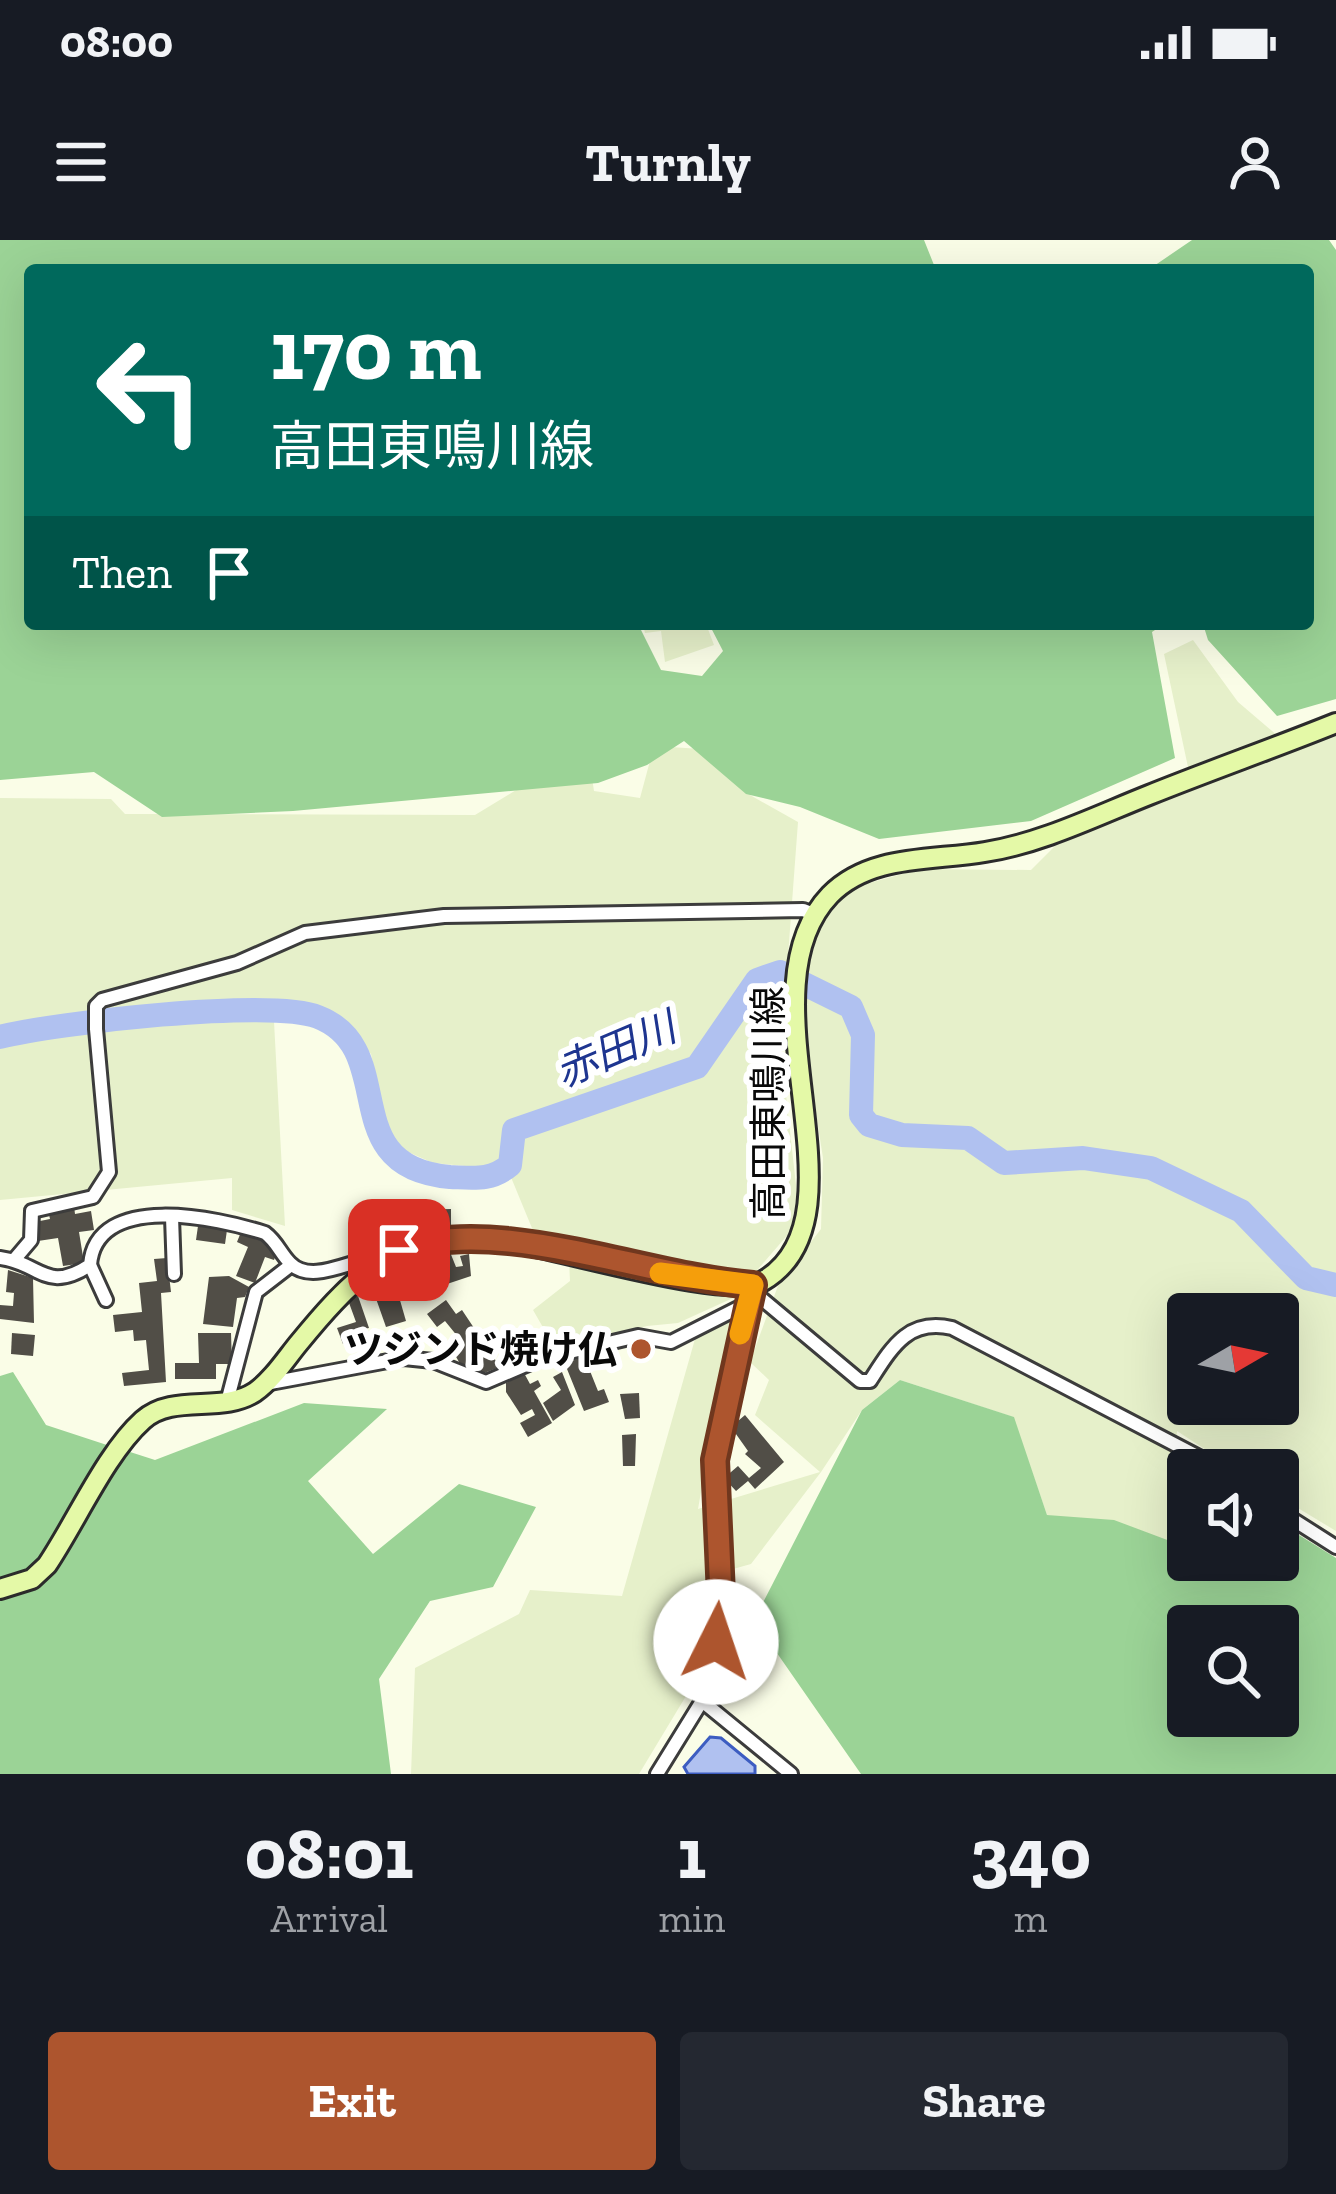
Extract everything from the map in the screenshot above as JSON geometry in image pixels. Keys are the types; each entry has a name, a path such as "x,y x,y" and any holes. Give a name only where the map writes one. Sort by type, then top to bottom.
{"main road":[{"path":"814,914 845,881 880,866 1013,846 1336,723"},
{"name":"高田東鳴川線","path":"750,1296 790,1255 806,1222 808,1172 795,1061 797,995 814,914"},
{"path":"0,1589 32,1579 47,1565 125,1440 150,1414 227,1402 265,1384 340,1292 385,1257 445,1238 493,1238 750,1296"}],"street":[{"path":"90,1265 71,1278 44,1278 7,1259 31,1240 32,1211 40,1205 93,1197 109,1172 96,1006 237,963 304,933 444,916 803,910 814,914"},
{"path":"172,1217 174,1274"},
{"path":"106,1300 90,1265 97,1238 112,1226 172,1217 265,1233 291,1265 320,1273 365,1256 385,1257"},
{"path":"227,1402 256,1292 291,1265"},
{"path":"657,1774 702,1701 721,1595 715,1460 750,1296"},
{"path":"265,1384 284,1385 404,1358 434,1361 486,1382 540,1358 638,1336 671,1342 750,1296 762,1299 860,1382 870,1381 906,1332 921,1325 952,1328 1184,1449"},
{"path":"1299,1523 1336,1547"},
{"path":"702,1701 791,1774"}],"green space":[{"path":"0,240 924,240 934,264 24,264 24,630 641,630 661,670 702,676 723,651 712,630 1155,630 1175,758 1031,821 879,839 800,807 746,794 684,741 647,765 598,783 293,811 162,817 94,772 0,780"},
{"path":"1192,240 1329,240 1336,250 1336,699 1277,716 1208,640 1205,630 1314,630 1314,264 1157,264"},
{"path":"644,630 708,630 714,645 665,662 661,631"},
{"path":"1193,640 1238,702 1293,749 1336,735 1336,1531 1299,1509 1299,1449 1205,1449 1177,1431 1176,1449 1167,1449 1167,1540 1047,1515 1013,1417 900,1380 862,1410 821,1472 751,1564 708,1576 692,1686 639,1774 411,1774 415,1668 519,1614 530,1590 622,1596 695,1339 731,1320 698,1509 820,1472 755,1415 769,1380 750,1362 779,1283 821,1229 823,1158 802,1024 809,955 829,908 858,886 921,869 1031,870 1055,846 1192,786 1164,654"},
{"path":"654,746 733,751 750,795 798,822 781,1050 797,1194 791,1231 733,1298 678,1323 647,1326 556,1350 533,1310 570,1281 568,1238 534,1233 508,1170 433,1163 390,1144 371,1054 341,1023 273,1003 285,1226 232,1210 232,1178 0,1200 0,798 111,799 125,814 475,815 544,773 590,765 594,791 640,798"},
{"path":"13,1372 46,1425 110,1446 40,1558 0,1578 0,1376"},
{"path":"900,1380 1014,1417 1047,1515 1114,1520 1167,1540 1167,1581 1299,1581 1299,1535 1336,1558 1336,1774 861,1774 754,1620 862,1410"},
{"path":"304,1403 387,1409 308,1481 373,1554 459,1484 536,1507 493,1587 430,1601 379,1679 391,1774 0,1774 0,1596 53,1570 127,1451 155,1460"}],"water":[{"path":"710,1737 721,1738 755,1766 755,1774 688,1774 684,1767"}],"building":[{"path":"74,1206 75,1214 91,1211 94,1230 79,1232 84,1263 63,1266 58,1238 38,1241 35,1222 50,1219 48,1210"},
{"path":"451,1209 451,1225 414,1223 418,1210"},
{"path":"198,1226 227,1230 225,1244 196,1240"},
{"path":"241,1232 279,1247 274,1260 265,1257 255,1283 236,1276 248,1247 237,1242"},
{"path":"450,1252 456,1267 463,1266 460,1256 469,1254 471,1276 414,1295 411,1283 432,1279 431,1256"},
{"path":"167,1258 171,1292 161,1293 166,1382 124,1386 122,1373 149,1370 146,1340 134,1341 133,1330 115,1332 113,1315 142,1312 139,1283 157,1281 154,1259"},
{"path":"8,1270 33,1278 34,1323 0,1319 0,1305 13,1306 14,1293 6,1292"},
{"path":"229,1276 249,1287 245,1297 237,1298 233,1327 203,1324 209,1277"},
{"path":"395,1283 406,1321 386,1327 373,1290"},
{"path":"358,1296 369,1328 353,1331 356,1340 343,1344 337,1328 356,1322 348,1300"},
{"path":"446,1300 456,1314 462,1310 500,1367 476,1376 469,1365 463,1369 455,1355 463,1343 445,1321 437,1327 427,1314"},
{"path":"12,1333 35,1335 33,1356 11,1354"},
{"path":"198,1333 231,1333 232,1364 216,1364 216,1379 175,1379 175,1363 199,1363"},
{"path":"584,1356 598,1391 604,1389 609,1402 584,1411 565,1364"},
{"path":"562,1372 575,1405 553,1421 543,1403 561,1390 553,1377"},
{"path":"524,1373 530,1384 538,1380 541,1386 534,1391 552,1423 528,1437 520,1423 535,1415 532,1409 521,1415 506,1392 506,1383"},
{"path":"639,1393 640,1418 625,1419 620,1394"},
{"path":"745,1415 784,1462 755,1489 748,1481 736,1491 724,1478 738,1466 749,1478 761,1468 745,1454 748,1451 731,1427"},
{"path":"636,1434 635,1466 623,1466 622,1435"}],"waterway":[{"name":"赤田川","path":"0,1037 66,1025 211,1011 318,1017 343,1033 357,1055 379,1131 391,1152 414,1169 450,1177 482,1177 510,1165 514,1130 697,1067 757,980 780,972 851,1007 863,1035 861,1115 869,1125 902,1135 968,1138 1004,1163 1083,1158 1151,1168 1241,1211 1306,1278 1336,1285"}],"slow traffic":[{"path":"660,1273 753,1285 740,1334"}],"place":[{"name":"ツジンド焼け仏","path":"641,1349"}],"route":[{"path":"399,1250 445,1238 493,1238 704,1282 753,1285 715,1460 721,1595 716,1642"}]}
